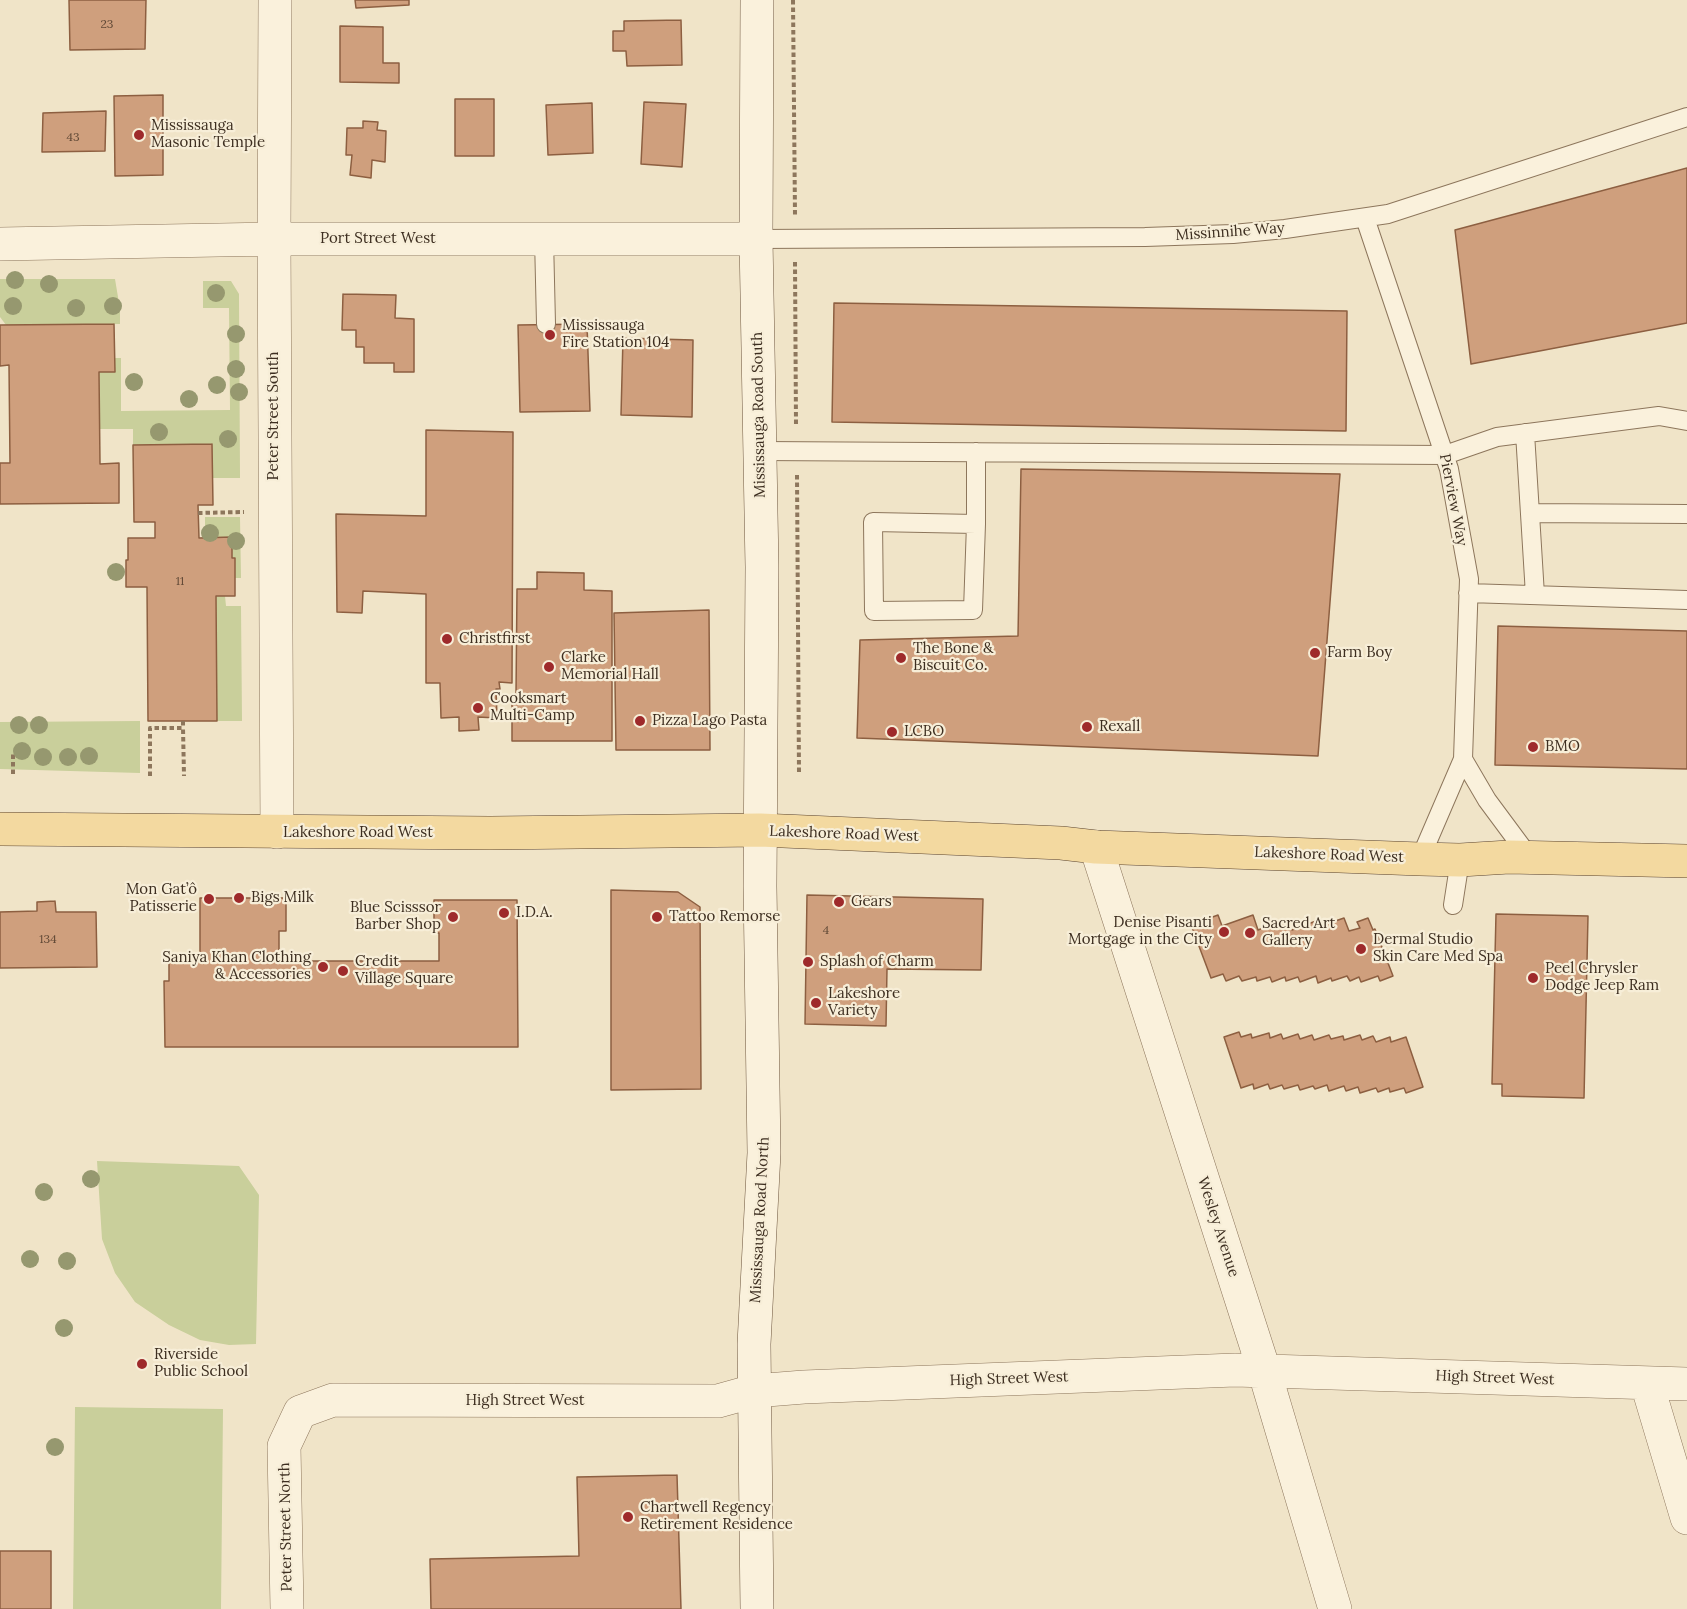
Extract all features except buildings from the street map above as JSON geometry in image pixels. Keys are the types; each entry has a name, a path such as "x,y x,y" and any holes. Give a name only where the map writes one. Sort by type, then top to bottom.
{"main road":[{"name":"Lakeshore Road West","path":"0,829 490,833 760,830 1061,843 1096,847 1420,859 1530,858 1687,861"}],"street":[{"name":"Peter Street South","path":"275,0 277,832"},
{"name":"Mississauga Road South","path":"757,0 756,239 762,636 760,830"},
{"name":"Port Street West","path":"0,244 274,239 756,239"},
{"name":"Mississauga Road North","path":"758,1609 754,1344 764,1153 760,830"},
{"name":"Wesley Avenue","path":"1096,847 1264,1370 1335,1609"},
{"name":"High Street West","path":"333,1400 718,1401 754,1391 804,1387 1264,1370 1687,1384"},
{"path":"1647,1384 1687,1518"},
{"name":"Peter Street North","path":"287,1609 284,1446 300,1412 333,1400"}],"lane":[{"name":"Missinnihe Way","path":"756,239 1233,234 1365,218 1420,204 1687,117"},
{"name":"Pierview Way","path":"1365,218 1445,455 1469,579 1462,759 1420,859"},
{"path":"544,238 546,324"},
{"path":"760,451 1445,455 1497,437 1525,433 1659,416 1687,421"},
{"path":"1525,433 1535,595"},
{"path":"976,452 976,524 973,610 874,611 873,522 976,524"},
{"path":"1530,513 1687,514"},
{"path":"1468,593 1687,600"},
{"path":"1462,759 1487,800 1530,858"},
{"path":"1453,905 1460,860"}],"path":[{"path":"793,0 799,774"},
{"path":"198,513 245,512"},
{"path":"183,721 184,776"},
{"path":"150,776 150,728 183,728"},
{"path":"13,752 13,774"}],"green space":[{"path":"0,279 115,279 120,324 6,325 0,317"},
{"path":"203,281 231,281 239,294 240,478 212,478 212,444 133,445 133,429 100,429 99,372 115,358 121,358 121,411 230,410 229,308 203,308"},
{"path":"205,517 240,517 241,578 235,578 232,538 205,538"},
{"path":"216,596 225,596 226,606 241,606 242,721 217,721"},
{"path":"140,721 140,773 0,769 0,722"},
{"path":"97,1161 239,1166 259,1195 256,1344 229,1345 200,1340 169,1325 135,1302 115,1273 102,1239"},
{"path":"75,1407 223,1409 221,1609 73,1609"}],"place":[{"name":"Mississauga Masonic Temple","path":"139,135"},
{"name":"Mississauga Fire Station 104","path":"550,335"},
{"name":"Christfirst","path":"447,639"},
{"name":"Farm Boy","path":"1315,653"},
{"name":"The Bone & Biscuit Co.","path":"901,658"},
{"name":"Clarke Memorial Hall","path":"549,667"},
{"name":"Cooksmart Multi-Camp","path":"478,708"},
{"name":"Pizza Lago Pasta","path":"640,721"},
{"name":"Rexall","path":"1087,727"},
{"name":"LCBO","path":"892,732"},
{"name":"BMO","path":"1533,747"},
{"name":"Bigs Milk","path":"239,898"},
{"name":"Mon Gat’ô Patisserie","path":"209,899"},
{"name":"Gears","path":"839,902"},
{"name":"I.D.A.","path":"504,913"},
{"name":"Blue Scisssor Barber Shop","path":"453,917"},
{"name":"Tattoo Remorse","path":"657,917"},
{"name":"Denise Pisanti Mortgage in the City","path":"1224,932"},
{"name":"Sacred Art Gallery","path":"1250,933"},
{"name":"Dermal Studio Skin Care Med Spa","path":"1361,949"},
{"name":"Splash of Charm","path":"808,962"},
{"name":"Saniya Khan Clothing & Accessories","path":"323,967"},
{"name":"Credit Village Square","path":"343,971"},
{"name":"Peel Chrysler Dodge Jeep Ram","path":"1533,978"},
{"name":"Lakeshore Variety","path":"816,1003"},
{"name":"Riverside Public School","path":"142,1364"},
{"name":"Chartwell Regency Retirement Residence","path":"628,1517"}]}
